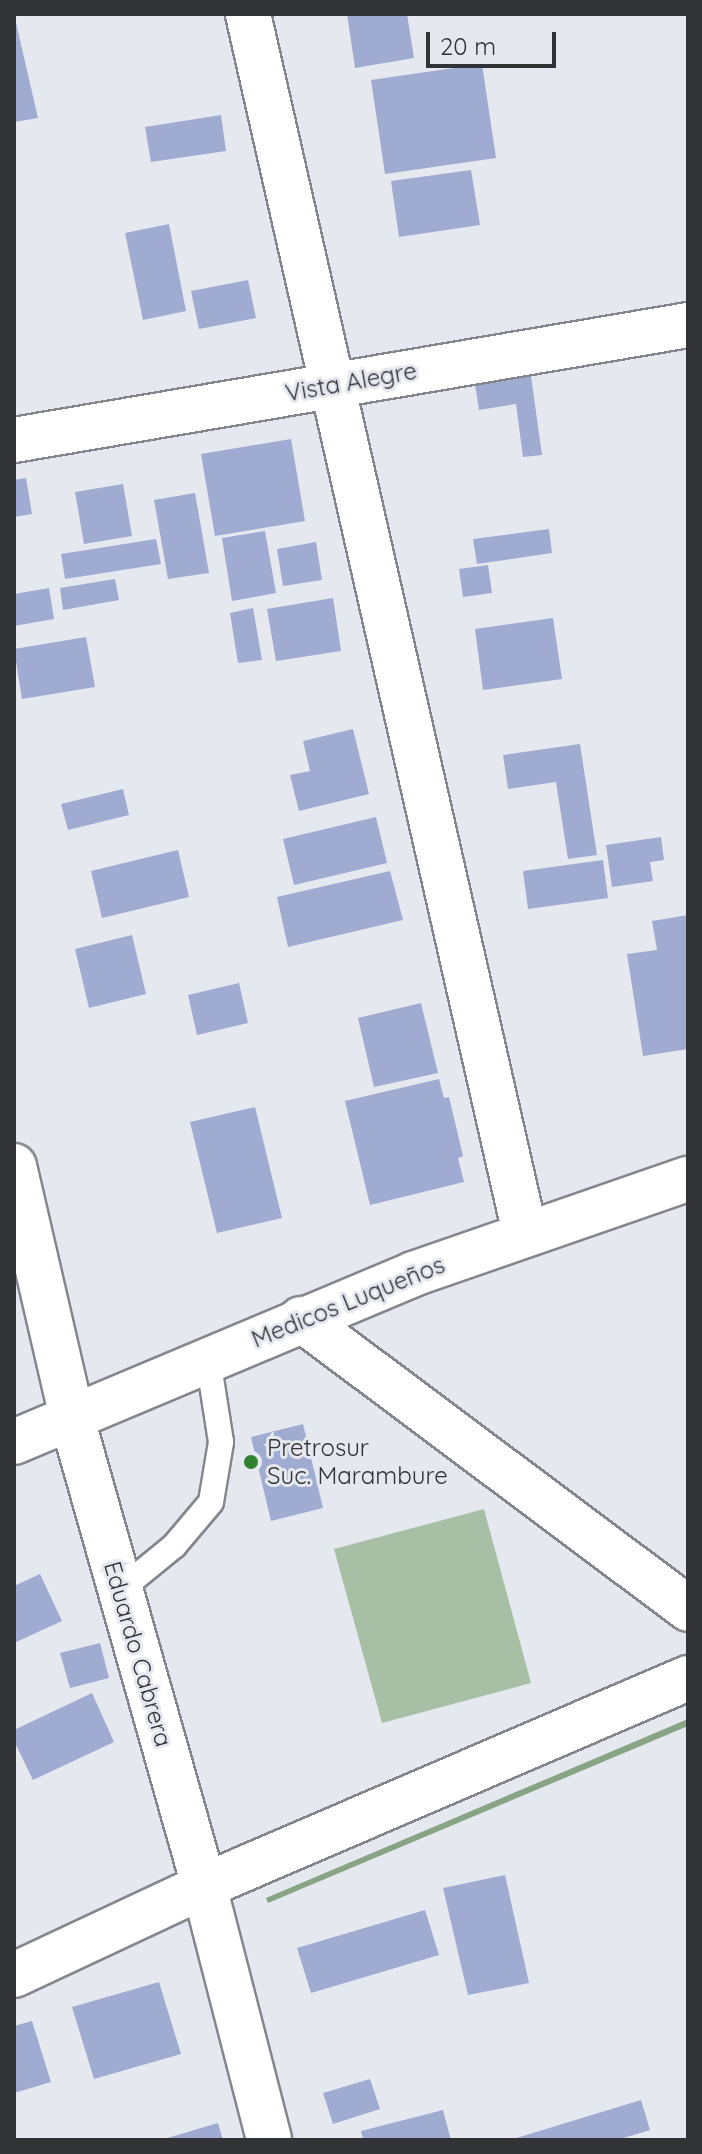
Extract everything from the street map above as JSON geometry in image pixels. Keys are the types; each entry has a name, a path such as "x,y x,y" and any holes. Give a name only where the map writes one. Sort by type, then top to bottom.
{"street":[{"path":"248,14 525,1233"},
{"name":"Vista Alegre","path":"14,440 688,325"},
{"name":"Eduardo Cabrera","path":"14,1166 72,1416 204,1886 269,2140"},
{"name":"Medicos Luqueños","path":"14,1442 301,1319 525,1233 688,1179"},
{"path":"301,1319 688,1609"},
{"path":"14,1975 204,1886 688,1678"}],"lane":[{"path":"120,1590 174,1546 211,1502 221,1442 208,1359"}],"shaded area":[{"path":"484,1509 531,1683 382,1723 334,1549"},
{"path":"688,1719 688,1726 268,1903 266,1898"}],"building":[{"path":"14,14 38,118 14,122"},
{"path":"347,14 407,14 414,58 355,68"},
{"path":"482,64 496,158 385,174 371,80"},
{"path":"221,115 226,151 151,162 145,127"},
{"path":"471,170 480,225 399,237 391,181"},
{"path":"169,224 186,311 143,320 125,233"},
{"path":"248,280 256,318 199,329 191,291"},
{"path":"531,376 542,455 523,457 516,404 479,410 475,384"},
{"path":"291,439 305,521 215,536 201,454"},
{"path":"26,478 32,514 14,517 14,480"},
{"path":"123,484 132,536 84,544 75,492"},
{"path":"195,493 209,573 168,579 154,500"},
{"path":"549,529 552,553 477,564 473,539"},
{"path":"265,531 276,593 232,601 222,538"},
{"path":"156,539 161,564 65,579 61,554"},
{"path":"316,542 322,580 283,586 277,549"},
{"path":"488,565 492,593 463,597 459,569"},
{"path":"115,579 119,600 63,610 60,588"},
{"path":"49,588 54,619 14,626 14,594"},
{"path":"333,598 341,651 276,661 267,609"},
{"path":"253,608 262,660 238,663 230,613"},
{"path":"553,618 562,679 483,690 475,629"},
{"path":"86,637 95,687 22,699 14,649"},
{"path":"353,729 369,794 299,811 290,775 310,771 303,741"},
{"path":"580,744 597,855 568,859 556,782 508,789 503,755"},
{"path":"123,789 129,815 68,830 61,804"},
{"path":"376,817 387,863 294,885 283,839"},
{"path":"661,837 664,860 650,862 653,881 612,887 606,845"},
{"path":"178,850 189,897 102,918 91,871"},
{"path":"603,860 608,898 528,909 523,871"},
{"path":"390,871 403,920 288,947 277,897"},
{"path":"688,915 688,1049 643,1056 627,954 657,950 652,921"},
{"path":"132,935 146,994 89,1008 75,949"},
{"path":"239,983 248,1023 197,1035 188,995"},
{"path":"421,1003 438,1073 374,1087 358,1018"},
{"path":"439,1079 444,1098 449,1097 463,1156 458,1158 464,1182 370,1205 345,1101"},
{"path":"255,1107 282,1218 217,1233 190,1122"},
{"path":"303,1424 323,1508 271,1521 251,1437"},
{"path":"40,1574 62,1621 14,1643 14,1586"},
{"path":"100,1643 109,1678 70,1688 60,1653"},
{"path":"92,1693 114,1742 33,1780 14,1741 14,1730"},
{"path":"505,1875 529,1983 468,1995 443,1888"},
{"path":"425,1910 439,1955 311,1993 297,1948"},
{"path":"159,1982 181,2054 94,2079 72,2007"},
{"path":"32,2021 51,2082 14,2093 14,2026"},
{"path":"370,2079 380,2109 333,2124 323,2093"},
{"path":"641,2100 650,2130 617,2140 510,2140"},
{"path":"443,2110 451,2140 363,2140 361,2131"},
{"path":"218,2123 223,2140 164,2140 164,2139"}],"place":[{"name":"Pretrosur Suc. Marambure","path":"251,1462"}]}
